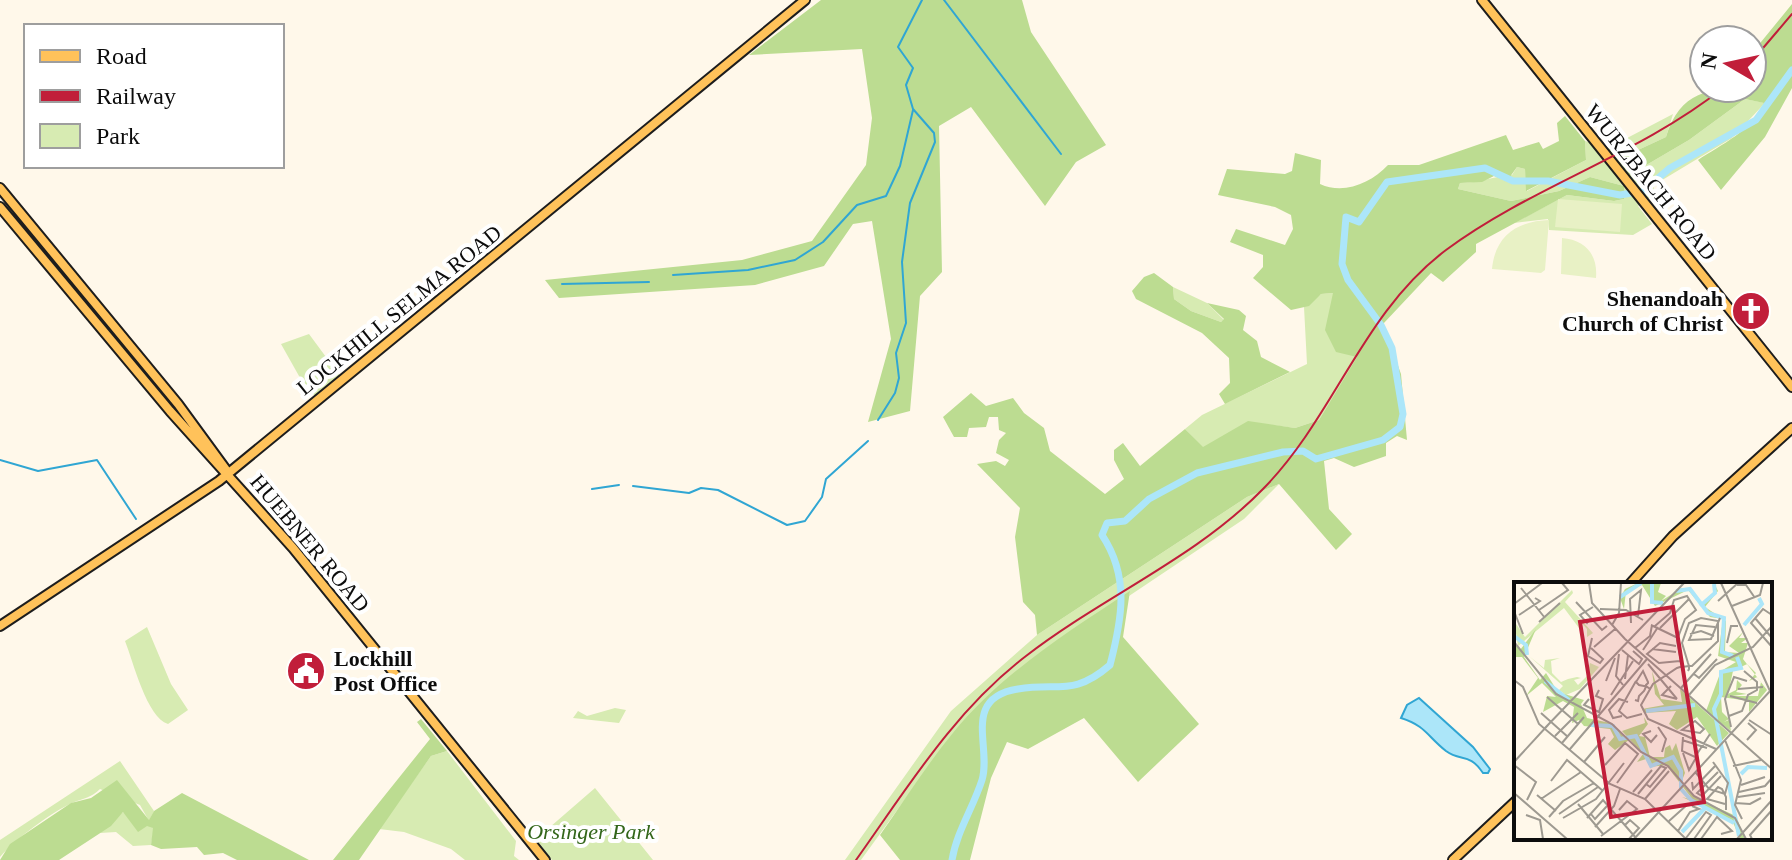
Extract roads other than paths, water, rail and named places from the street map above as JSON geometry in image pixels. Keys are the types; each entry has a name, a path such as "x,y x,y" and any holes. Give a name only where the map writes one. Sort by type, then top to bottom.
{"main road":[{"name":"WURZBACH ROAD","path":"1482,0 1792,387"},
{"name":"LOCKHILL SELMA ROAD","path":"0,626 228,473 801,2"},
{"name":"HUEBNER ROAD","path":"0,188 178,404 228,473 545,860"},
{"name":"HUEBNER ROAD","path":"0,207 211,459 228,473"},
{"path":"72,293 81,287"},
{"path":"1632,582 1673,536 1792,428"},
{"path":"1453,860 1514,803"}],"water":[{"path":"1419,698 1473,747 1490,769 1488,773 1483,773 1469,760 1446,751 1421,728 1401,718 1407,705"}],"waterway":[{"path":"878,420 895,393 899,378 896,353 906,323 902,262 910,203 935,142 934,133 913,109 906,85 913,68 898,47 922,0"},
{"path":"944,0 1061,154"},
{"path":"952,860 982,780 982,726 990,702 1000,694 1018,689 1075,685 1110,665 1121,598 1117,567 1102,535 1107,523 1125,521 1149,499 1197,473 1283,452 1303,451 1316,459 1383,440 1400,427 1403,414 1392,348 1381,325 1348,280 1342,264 1346,217 1359,222 1387,182 1485,168 1513,181 1548,181 1620,195 1643,191 1670,168 1756,120 1792,70"},
{"path":"673,275 748,270 795,260 823,242 857,205 886,196 900,166 913,110"},
{"path":"562,284 649,282"},
{"path":"633,486 689,493 701,488 718,490 787,525 805,521 822,497 826,479 868,441"},
{"path":"0,460 38,471 97,460 136,519"},
{"path":"592,489 619,485"}],"railway":[{"path":"1768,42 1792,14"},
{"path":"856,860 954,725 1000,678 1055,635 1179,557 1237,514 1263,489 1310,430 1370,334 1417,275 1479,227 1656,133 1702,104"}],"place":[{"name":"Shenandoah Church of Christ","path":"1751,311"},
{"name":"Lockhill Post Office","path":"306,671"}],"park label":[{"name":"Orsinger Park","path":"591,831"}]}
